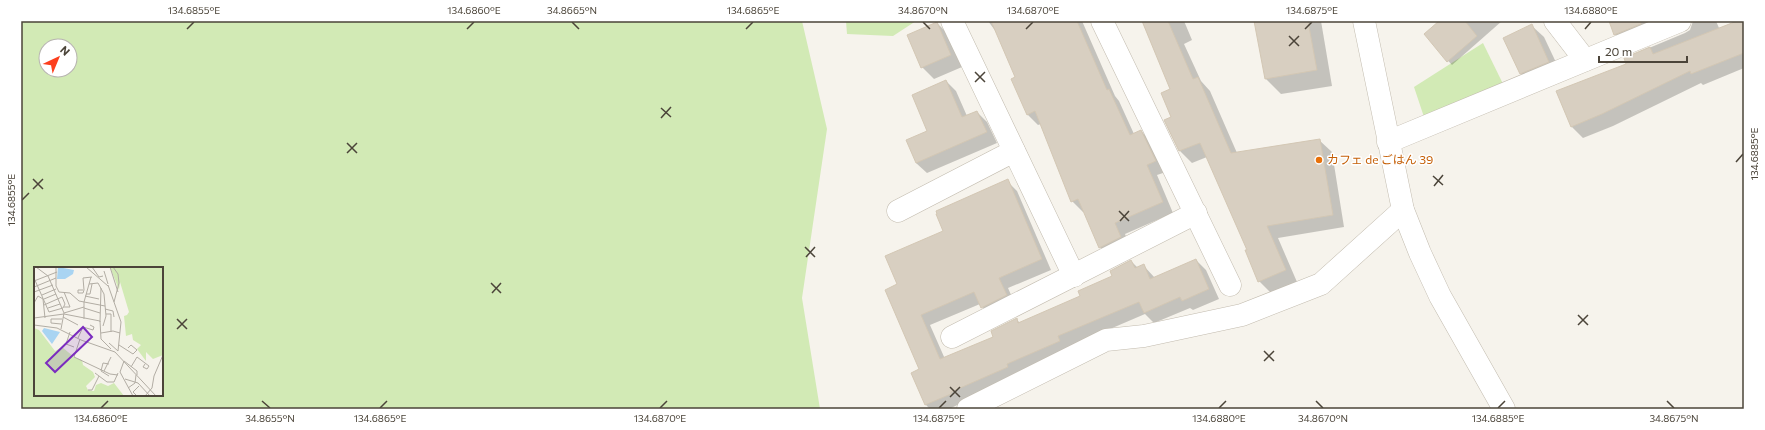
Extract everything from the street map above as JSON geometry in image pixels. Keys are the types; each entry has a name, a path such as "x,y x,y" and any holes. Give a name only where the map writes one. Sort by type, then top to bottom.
{"street":[{"path":"952,21 1074,276"},
{"path":"1102,21 1230,285"},
{"path":"1364,21 1403,210 1420,254 1440,296 1504,409"},
{"path":"1556,21 1585,60"},
{"path":"1388,142 1680,21"},
{"path":"898,211 1014,151"},
{"path":"968,409 1106,340 1144,336 1242,315 1321,284 1403,210"},
{"path":"952,337 1196,213"}],"green space":[{"path":"21,21 802,21 827,129 802,298 820,409 21,409"},
{"path":"846,21 916,21 893,36 847,34"},
{"path":"1483,43 1505,88 1425,120 1414,87"}],"building":[{"path":"991,21 1077,21 1107,90 1109,89 1130,135 1141,130 1156,161 1147,165 1163,202 1115,223 1121,237 1099,248 1078,199 1071,202 1035,111 1027,115 1011,79 1015,77"},
{"path":"1142,21 1168,21 1193,79 1198,77 1231,153 1320,139 1333,215 1267,226 1286,270 1258,282 1245,250 1247,250 1200,143 1179,151 1164,120 1171,117 1161,93 1170,89"},
{"path":"1254,21 1308,21 1317,70 1265,79"},
{"path":"1439,21 1465,21 1477,36 1447,62 1424,34"},
{"path":"1609,21 1640,21 1641,24 1614,35"},
{"path":"1737,21 1744,21 1744,53 1691,74 1690,71 1602,114 1571,127 1556,91 1626,64 1624,58 1650,47 1653,54"},
{"path":"937,22 951,55 921,68 907,35"},
{"path":"1532,24 1549,62 1520,74 1503,38"},
{"path":"946,80 962,117 977,111 987,132 916,163 906,140 927,131 912,95"},
{"path":"1008,179 1042,259 999,278 1007,295 981,308 974,292 921,315 940,359 993,337 991,331 1017,318 1018,323 1080,296 1078,291 1112,276 1110,271 1131,260 1135,268 1144,264 1150,279 1196,259 1209,289 1182,301 1180,297 1144,313 1139,302 1058,336 1060,341 1007,364 1008,367 925,405 911,373 919,369 885,290 897,284 885,256 943,231 936,211"}],"place":[{"name":"カフェ de ごはん 39","path":"1319,160"}]}
